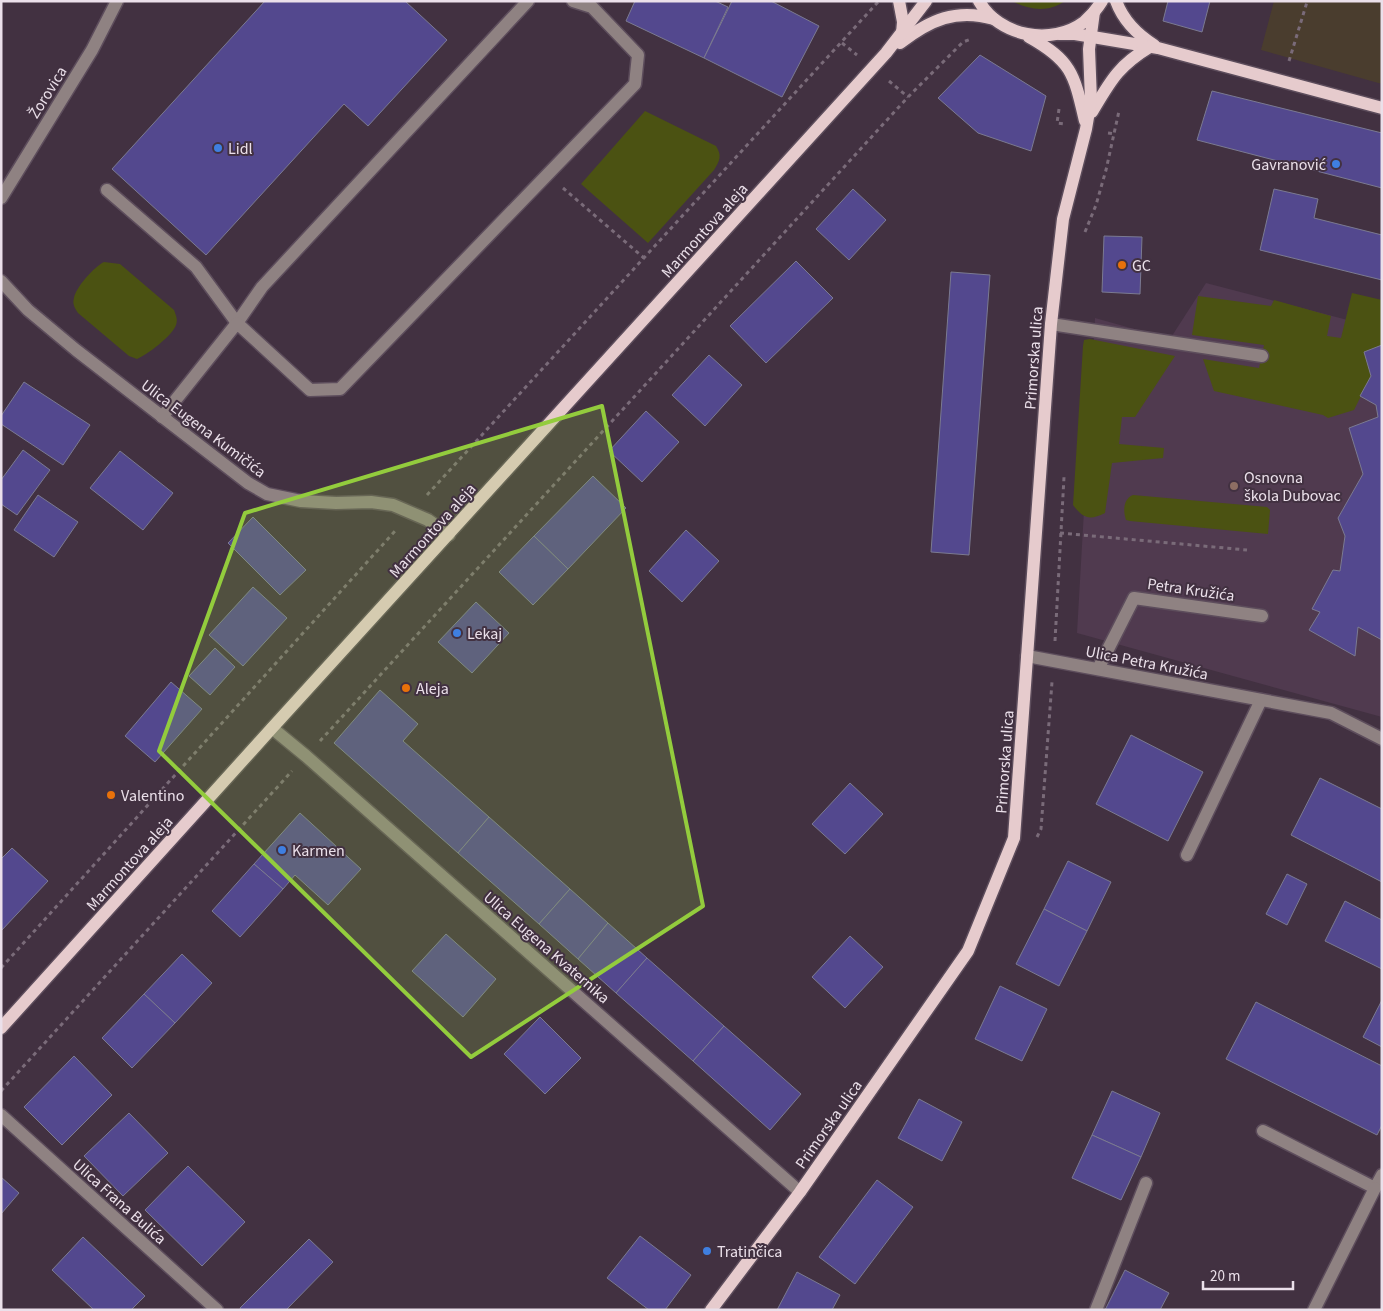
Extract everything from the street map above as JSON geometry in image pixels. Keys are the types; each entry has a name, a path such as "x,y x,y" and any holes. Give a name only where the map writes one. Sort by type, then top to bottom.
{"main road":[{"path":"899,1 903,22 902,33"},
{"name":"Marmontova aleja","path":"1,1028 886,53 926,1"},
{"path":"979,1 994,19 1008,28 1024,34 1090,36 1154,47 1382,108"},
{"path":"1059,34 1084,22 1102,1"},
{"path":"1116,1 1125,18 1154,47"},
{"name":"Primorska ulica","path":"711,1310 800,1192 968,951 1014,838 1051,324 1063,219 1091,100 1090,36 1094,12"},
{"name":"Marmontova aleja","path":"886,53 910,35 936,20 967,15 994,19"},
{"name":"Primorska ulica","path":"1024,34 1055,53 1066,64 1074,78 1087,123"},
{"path":"1087,123 1115,74 1125,63 1154,47"}],"street":[{"name":"Žorovica","path":"1,198 92,50 117,1"},
{"path":"162,417 237,323 262,287 528,1"},
{"path":"107,190 196,268 237,323 310,390 340,389 635,84 638,55 592,8 573,1"},
{"name":"Ulica Eugena Kumičića","path":"1,281 28,310 76,350 248,483 267,494 301,501 370,502 393,505 428,520 449,535"},
{"path":"1051,324 1262,356"},
{"name":"Petra Kružića","path":"1098,669 1134,598 1262,616"},
{"name":"Ulica Petra Kružića","path":"1028,656 1331,713 1382,739"},
{"path":"1187,855 1261,700"},
{"name":"Ulica Eugena Kvaternika","path":"272,728 800,1192"},
{"name":"Ulica Frana Bulića","path":"1,1115 217,1310"},
{"path":"1263,1131 1375,1188"},
{"path":"1314,1310 1382,1175"},
{"path":"1096,1310 1146,1183"}],"path":[{"path":"1,968 411,512 878,1"},
{"path":"1282,81 1307,2"},
{"path":"1,1091 908,97 963,42 979,38"},
{"path":"1059,106 1057,123 1087,123"},
{"path":"1084,240 1085,231 1096,205 1106,170 1121,106"},
{"path":"547,175 644,258"},
{"path":"1037,838 1040,829 1054,661 1064,475"},
{"path":"1037,530 1247,550"}],"highlighted area":[{"path":"602,406 703,906 471,1057 159,751 245,513"}],"shaded area":[{"path":"1274,1 1382,1 1382,84 1261,50"},
{"name":"Osnovna škola Dubovac","path":"1206,283 1382,329 1382,717 1077,633 1095,318 1170,339"}],"green space":[{"path":"1012,1 1065,1 1059,5 1038,9"},
{"path":"645,111 716,146 720,155 714,170 648,243 581,184"},
{"path":"104,262 120,264 174,310 177,319 174,329 165,340 137,359 129,356 78,313 74,306 75,294 82,283 95,268"},
{"path":"1352,293 1382,300 1382,345 1364,352 1371,376 1354,410 1328,418 1323,415 1214,391 1203,359 1259,368 1264,345 1192,335 1198,296 1271,306 1274,300 1331,316 1327,336 1341,338"},
{"path":"1090,339 1175,356 1135,417 1122,417 1119,444 1164,448 1163,458 1112,463 1105,513 1095,517 1083,515 1073,505 1083,346 1084,340"},
{"path":"1133,495 1267,507 1270,510 1268,534 1126,520 1124,513 1126,502"}],"building":[{"name":"Lidl","path":"265,1 405,1 447,40 368,126 344,104 206,255 112,169"},
{"path":"635,1 715,1 728,7 704,58 626,21"},
{"path":"732,1 771,1 819,26 782,97 704,58"},
{"path":"1168,1 1210,1 1202,32 1163,21"},
{"path":"980,55 1046,96 1031,151 978,133 938,98"},
{"name":"Gavranović","path":"1212,91 1382,133 1382,188 1197,140"},
{"path":"853,189 886,220 849,260 816,229"},
{"path":"1274,189 1318,199 1314,218 1382,235 1382,280 1260,250"},
{"name":"GC","path":"1104,236 1142,237 1140,294 1102,292"},
{"path":"796,261 833,298 766,363 730,326"},
{"path":"951,272 990,275 969,555 931,552"},
{"path":"1382,345 1382,640 1358,627 1355,656 1309,630 1320,612 1312,609 1333,570 1340,571 1345,536 1338,518 1363,474 1349,428 1378,417 1376,405 1360,396 1371,376 1364,352"},
{"path":"709,355 742,385 705,426 672,395"},
{"path":"24,382 90,425 63,465 1,424 1,416"},
{"path":"646,411 679,442 642,482 609,451"},
{"path":"23,450 50,470 17,515 1,504 1,480"},
{"path":"120,451 173,493 143,530 90,488"},
{"path":"593,476 626,508 568,569 534,536"},
{"path":"38,495 78,522 54,557 14,530"},
{"path":"253,517 306,570 280,595 228,543"},
{"path":"686,530 719,561 682,602 649,571"},
{"path":"534,536 568,569 533,605 499,572"},
{"path":"253,587 287,618 243,666 209,635"},
{"path":"476,602 509,633 472,673 438,642"},
{"path":"215,648 235,667 210,695 189,676"},
{"path":"171,682 202,709 155,762 125,736"},
{"path":"380,690 418,724 403,741 489,817 458,853 334,743"},
{"path":"1131,735 1203,772 1168,841 1096,804"},
{"path":"1320,778 1382,809 1382,882 1291,835"},
{"path":"850,783 883,814 845,854 812,824"},
{"path":"300,813 361,869 328,905 295,875 283,889 254,864"},
{"path":"489,817 570,889 539,924 458,853"},
{"path":"12,848 48,881 1,931 1,859"},
{"path":"1068,861 1111,882 1087,931 1044,909"},
{"path":"254,864 283,889 240,937 212,911"},
{"path":"1287,874 1307,884 1287,925 1266,914"},
{"path":"570,889 608,923 578,959 539,924"},
{"path":"1345,901 1382,920 1382,969 1325,941"},
{"path":"1044,909 1087,931 1059,986 1016,964"},
{"path":"608,923 647,958 616,993 578,959"},
{"path":"446,934 496,979 463,1017 412,971"},
{"path":"850,936 883,967 845,1008 812,977"},
{"path":"182,954 212,983 175,1023 144,994"},
{"path":"647,958 724,1026 693,1061 616,993"},
{"path":"1000,986 1047,1009 1022,1061 975,1039"},
{"path":"144,994 175,1023 132,1068 102,1038"},
{"path":"1382,1000 1382,1047 1363,1037"},
{"path":"1256,1002 1382,1066 1382,1125 1377,1135 1226,1059"},
{"path":"540,1017 581,1058 545,1094 504,1054"},
{"path":"724,1026 801,1094 770,1130 693,1061"},
{"path":"74,1056 112,1095 62,1145 24,1107"},
{"path":"1112,1091 1160,1113 1141,1157 1092,1135"},
{"path":"919,1099 962,1122 942,1161 898,1138"},
{"path":"129,1113 168,1153 123,1196 84,1156"},
{"path":"1092,1135 1141,1157 1121,1200 1072,1178"},
{"path":"188,1166 245,1222 202,1266 145,1210"},
{"path":"1,1177 19,1193 1,1214"},
{"path":"877,1180 913,1207 855,1284 819,1257"},
{"path":"640,1236 691,1275 665,1310 649,1310 607,1278"},
{"path":"83,1237 145,1296 131,1310 94,1310 52,1270"},
{"path":"309,1239 333,1262 286,1310 241,1310 240,1308"},
{"path":"1125,1270 1169,1293 1160,1310 1105,1310"},
{"path":"797,1272 840,1295 832,1310 777,1310"}],"place":[{"name":"Lidl","path":"218,148"},
{"name":"Gavranović","path":"1336,164"},
{"name":"GC","path":"1122,265"},
{"name":"Osnovna škola Dubovac","path":"1234,486"},
{"name":"Lekaj","path":"457,633"},
{"name":"Aleja","path":"406,688"},
{"name":"Valentino","path":"111,795"},
{"name":"Karmen","path":"282,850"},
{"name":"Tratinčica","path":"707,1251"}]}
